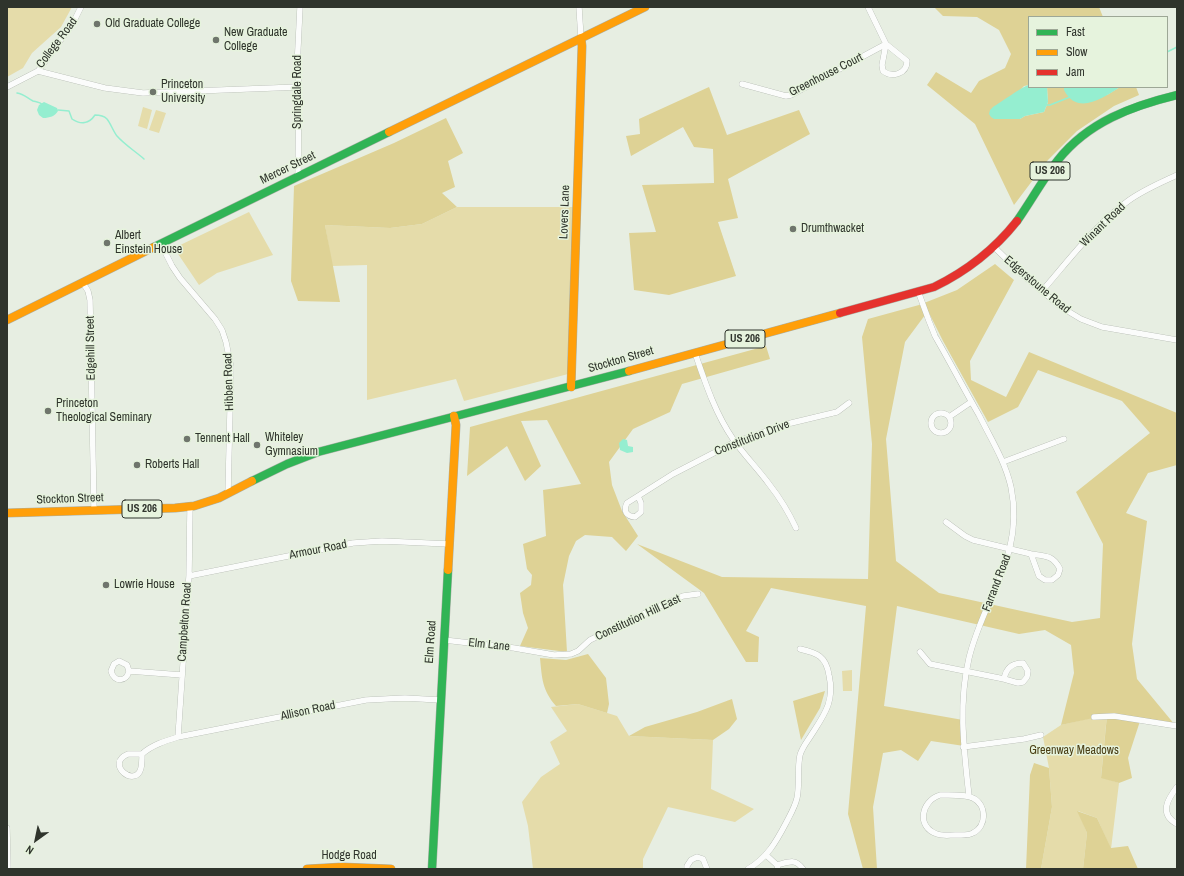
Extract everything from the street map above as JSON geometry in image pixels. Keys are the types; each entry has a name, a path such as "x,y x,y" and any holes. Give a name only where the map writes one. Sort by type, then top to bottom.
{"main road":[{"name":"Mercer Street","path":"7,320 645,7"},
{"name":"Lovers Lane","path":"571,387 582,46 581,38"},
{"name":"Stockton Street","path":"7,513 190,507 228,494 287,464 318,452 571,387 934,287 970,267 993,246 1017,220 1058,160 1080,138 1096,126 1120,113 1142,104 1177,96"},
{"name":"Elm Road","path":"432,869 456,425 454,416"},
{"name":"Hodge Road","path":"307,869 342,867 390,869"}],"street":[{"name":"College Road","path":"7,87 38,70 74,23 81,7"},
{"name":"Springdale Road","path":"298,176 299,87 297,68 300,7"},
{"path":"579,7 581,38"},
{"path":"868,7 886,44 906,59 907,67 903,72 891,74 883,71 882,65 886,44"},
{"name":"Greenhouse Court","path":"742,84 786,96 791,95 886,44"},
{"path":"38,70 105,88 144,93 299,87"},
{"name":"Winant Road","path":"1042,291 1100,225 1113,213 1139,193 1177,175"},
{"name":"Hibben Road","path":"161,244 180,278 215,318 226,342 230,367 228,494"},
{"name":"Edgerstoune Road","path":"993,246 1024,276 1070,313 1102,327 1177,340"},
{"name":"Edgehill Street","path":"83,283 88,291 90,300 94,510"},
{"name":"Farrand Road","path":"918,291 935,336 1003,462 1008,475 1013,500 1013,529 1010,548 1000,581 974,641 966,672 962,707 963,747 969,796"},
{"path":"695,353 718,413 735,442 780,500 796,528"},
{"path":"949,417 971,402"},
{"name":"Constitution Drive","path":"638,496 686,466 735,442 787,424 837,412 849,403"},
{"path":"1003,462 1064,439"},
{"name":"Campbelton Road","path":"178,737 189,576 190,507"},
{"path":"946,522 973,540 1050,557 1056,562 1060,569 1058,575 1052,580 1045,580 1039,576 1031,554"},
{"name":"Armour Road","path":"189,576 353,543 382,541 449,544"},
{"name":"Constitution Hill East","path":"534,651 554,655 571,654 578,651 590,640 664,604 683,596 698,594"},
{"name":"Elm Lane","path":"444,640 534,651"},
{"path":"748,869 766,855 775,844 794,808 797,799 799,766 803,747 824,715 830,701 831,686 828,670 823,659 815,653 800,649"},
{"path":"920,652 930,664 1018,683 1023,682 1027,677 1028,671 1026,666 1023,663 1012,665 1009,667 1004,679"},
{"path":"129,671 182,675"},
{"name":"Allison Road","path":"142,754 146,750 158,744 178,737 366,700 405,698 440,700"},
{"path":"1094,716 1114,716 1177,726"},
{"path":"963,747 1024,739 1041,735"},
{"path":"128,754 142,754 142,767 138,773 130,776 122,772 120,765 122,758 128,754"},
{"path":"1177,788 1168,800 1166,809 1170,819 1177,824"},
{"path":"940,795 969,796 978,801 984,810 983,821 977,830 967,835 941,835 936,834 928,828 923,814 926,804 930,800 940,795"},
{"path":"7,828 8,869"},
{"path":"766,855 777,867 795,861 799,863 803,869"},
{"path":"687,869 687,866 691,860 697,857 703,859 707,869"}],"green space":[{"path":"7,7 72,7 61,27 32,53 23,68 7,77"},
{"path":"143,107 152,110 147,129 138,126"},
{"path":"156,110 166,113 159,133 149,130"},
{"path":"457,207 578,207 572,373 464,401 456,379 367,400 367,265 332,266 325,225 390,228 422,224"},
{"path":"249,212 273,255 217,273 199,285 174,248"},
{"path":"852,670 852,691 843,691 842,671"},
{"path":"578,704 617,716 629,736 713,740 711,789 754,809 735,822 668,807 643,859 643,869 533,869 528,826 522,802 541,777 560,764 550,742 567,731 551,707"},
{"name":"Greenway Meadows","path":"1107,714 1101,777 1119,783 1111,849 1097,818 1078,811 1087,833 1083,869 1041,869 1052,807 1049,768 1043,737 1061,725"}],"shaded area":[{"path":"934,7 1099,7 1103,16 1028,16 1028,85 1024,86 994,119 1020,119 1025,116 1044,112 1048,102 1047,88 1072,88 1107,95 1118,88 1136,88 1139,95 1114,106 1077,131 1048,160 1014,205 975,124 927,85 936,72 971,93 979,81 1005,68 1011,54 999,30 977,17 943,16"},
{"path":"1028,85 1028,88 1047,88 1048,102 1044,112 1025,116 1020,119 994,119 991,117 989,114 993,107"},
{"path":"709,87 727,135 799,110 810,134 728,179 738,218 718,222 736,276 669,295 634,290 629,233 656,232 642,185 714,183 713,149 694,147 683,127 631,156 626,136 640,134 639,119"},
{"path":"1064,88 1118,88 1098,100 1083,103 1076,102 1069,98"},
{"path":"44,102 57,108 57,113 48,118 43,118 39,115 37,110 39,105"},
{"path":"446,118 463,153 448,161 455,187 442,193 457,207 422,224 390,228 325,225 340,302 298,301 291,281 294,186 394,143"},
{"path":"995,264 1014,280 970,361 971,380 1006,397 1029,352 1177,413 1177,465 1148,473 1126,513 1147,521 1132,644 1137,679 1175,725 1141,718 1128,758 1132,778 1119,783 1101,778 1107,715 1061,725 1074,673 1071,645 1045,630 1019,634 897,606 884,706 963,720 964,746 931,741 918,761 901,750 883,753 873,807 877,869 863,869 848,814 866,606 771,588 746,631 759,637 758,662 746,662 704,593 637,544 722,577 868,579 872,444 862,337 868,319 919,305 957,290","holes":["928,311 988,422 1018,407 1038,370 1122,401 1150,433 1076,492 1103,544 1100,618 1072,622 939,593 896,561 886,439 905,342"]},
{"path":"766,346 770,359 682,384 670,412 633,429 609,462 612,485 622,511 638,536 626,551 612,537 585,535 576,541 569,556 563,585 567,652 520,646 528,628 523,613 520,593 531,585 532,575 527,569 523,544 546,536 543,490 581,484 547,420 521,421 541,466 525,481 507,446 467,476 470,427"},
{"path":"623,439 627,440 628,446 633,447 633,452 627,453 620,450 619,443"},
{"path":"588,654 606,678 609,704 607,713 578,704 556,706 545,689 541,672 540,658 566,660"},
{"path":"825,691 820,708 801,740 793,701"},
{"path":"732,699 737,719 729,729 713,740 629,736 645,727 697,712"},
{"path":"1034,763 1049,768 1052,807 1041,869 1026,869 1030,775"},
{"path":"1077,811 1097,818 1111,848 1128,846 1138,869 1083,869 1087,833"}],"waterway":[{"path":"1168,52 1177,47"},
{"path":"17,93 43,105"},
{"path":"1045,105 1050,105 1070,97"},
{"path":"58,110 69,111 72,119 82,123 87,122 95,115 104,117 107,119 117,136 144,159"}],"traffic: fast":[{"path":"1017,221 1058,160 1083,135 1112,117 1127,110 1177,95"},
{"path":"154,247 389,132"},
{"path":"252,481 287,464 318,452 629,371"},
{"path":"432,869 448,570"}],"traffic: slow":[{"path":"389,132 645,7"},
{"path":"571,387 582,46 581,38"},
{"path":"7,320 154,247"},
{"path":"629,371 840,313"},
{"path":"448,570 456,425 454,416"},
{"path":"7,513 175,508 194,506 219,498 252,481"},
{"path":"307,869 342,867 391,869"}],"traffic: jam":[{"path":"840,313 934,287 946,281 979,259 999,241 1017,221"}],"place":[{"name":"Old Graduate College","path":"97,24"},
{"name":"New Graduate College","path":"216,40"},
{"name":"Princeton University","path":"153,92"},
{"name":"Drumthwacket","path":"793,229"},
{"name":"Albert Einstein House","path":"107,243"},
{"name":"Princeton Theological Seminary","path":"48,411"},
{"name":"Tennent Hall","path":"187,439"},
{"name":"Whiteley Gymnasium","path":"257,445"},
{"name":"Roberts Hall","path":"137,465"},
{"name":"Lowrie House","path":"106,585"}]}
